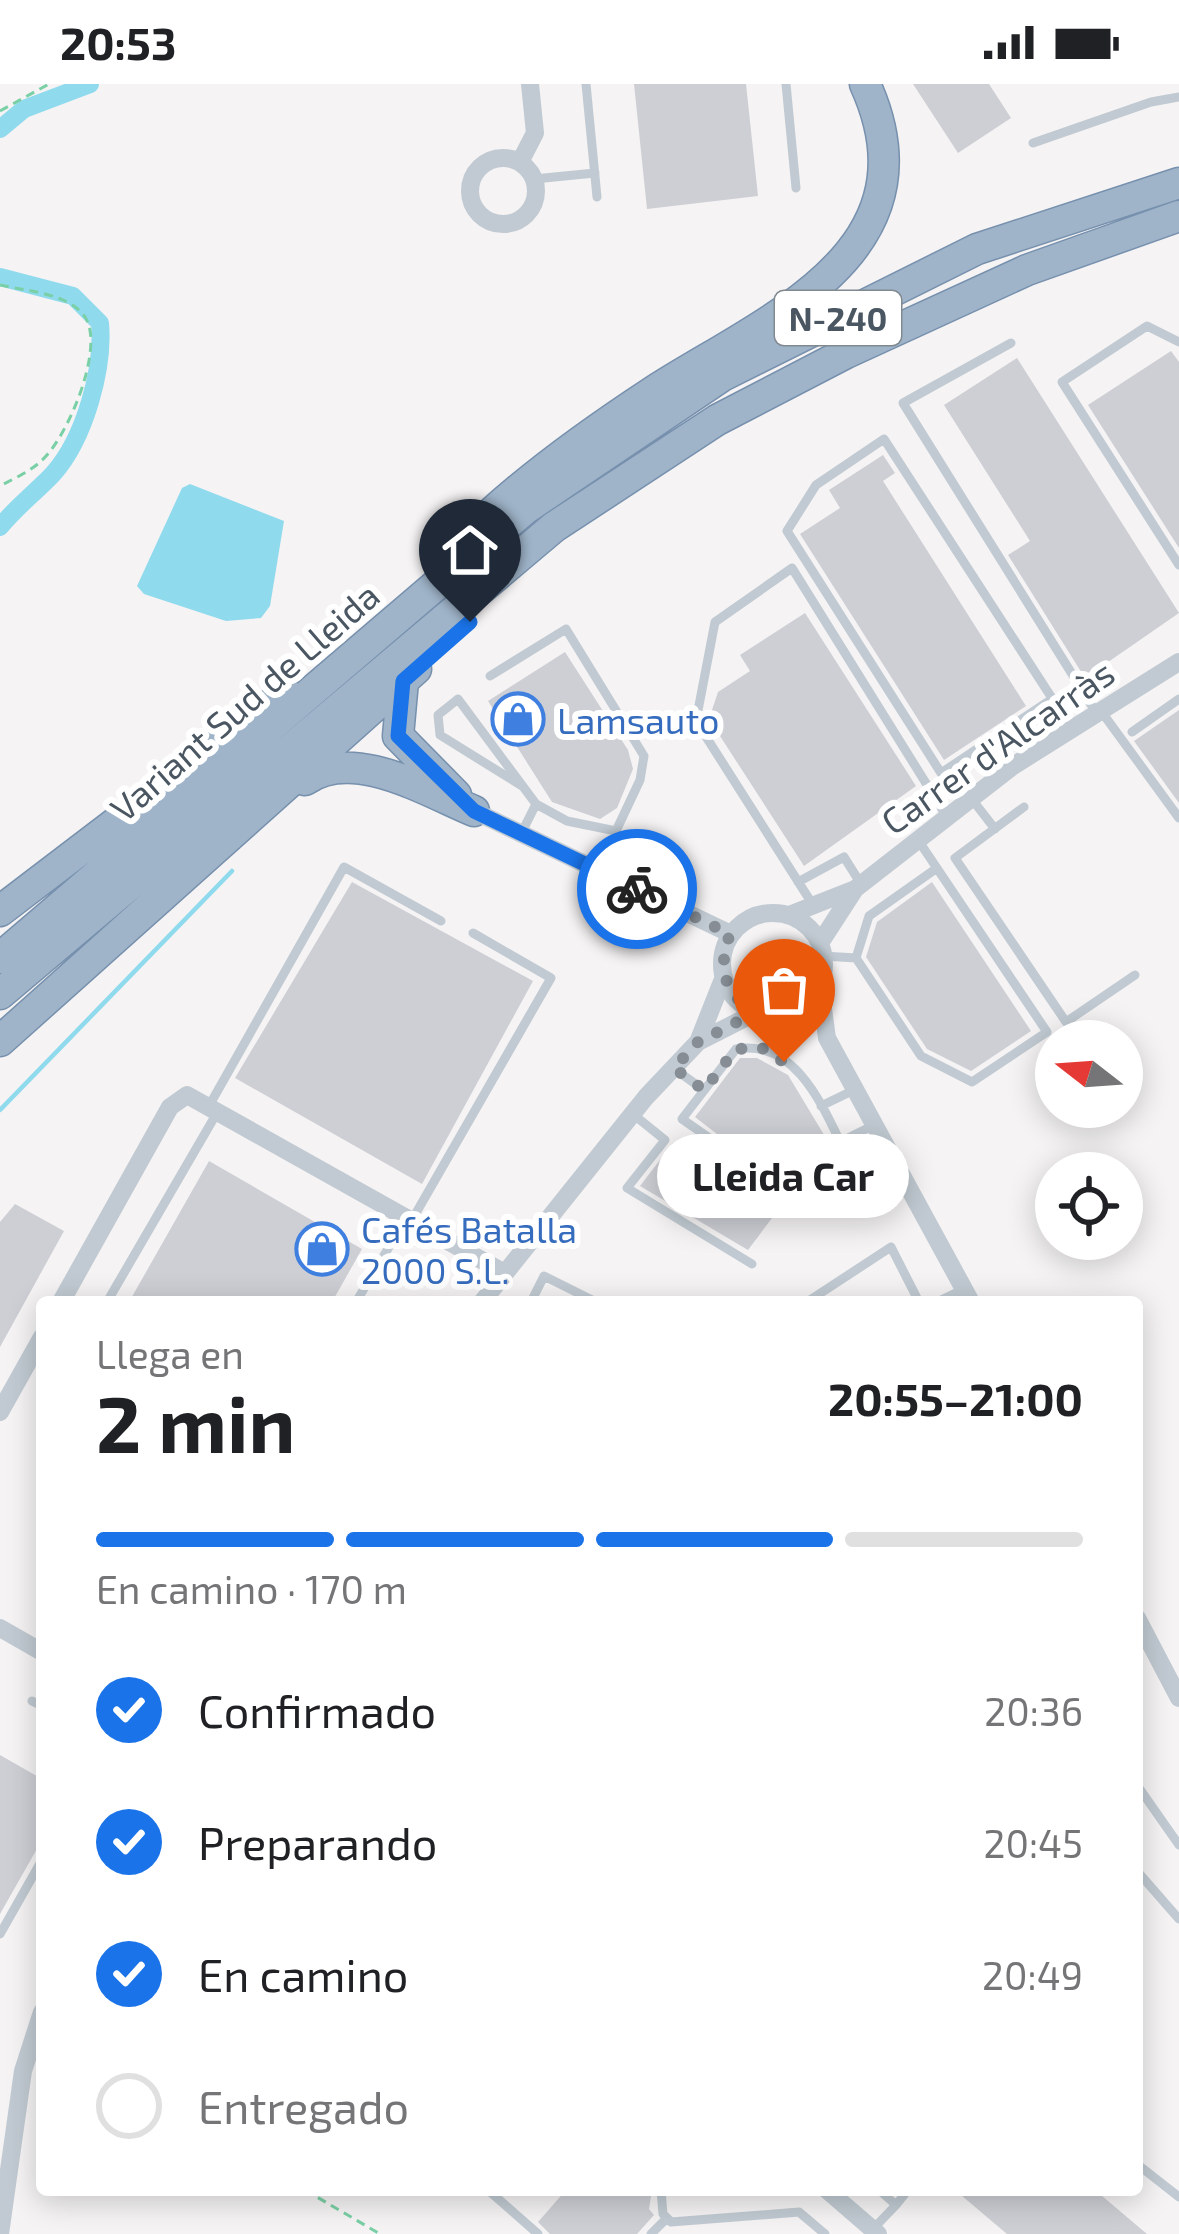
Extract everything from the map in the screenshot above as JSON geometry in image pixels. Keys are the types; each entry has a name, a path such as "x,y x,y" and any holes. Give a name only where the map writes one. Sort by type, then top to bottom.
{"highway":[{"path":"365,632 526,481 832,278 861,238 878,190 880,139 865,84"},
{"name":"Variant Sud de Lleida","path":"0,958 525,509 744,365 977,249 1179,183"},
{"name":"Variant Sud de Lleida","path":"0,994 554,527 717,420 846,352 1028,270 1179,216"},
{"name":"N-240","path":"0,1041 569,533 717,420"},
{"name":"N-240","path":"0,911 525,509"},
{"path":"403,681 398,736 474,811"},
{"path":"246,822 320,770 352,766 474,811"}],"street":[{"path":"520,162 536,133 530,84"},
{"path":"489,160 520,162 534,179 534,201 521,219 499,224 480,215 470,196 474,175 489,160"},
{"name":"Carrer d'Alcarràs","path":"789,915 858,886 971,798 1072,729 1177,666"},
{"path":"474,811 730,934"},
{"name":"Carrer d'Alcarràs","path":"822,950 858,886"},
{"path":"698,1042 723,979 722,956 730,934 747,920 767,913 789,915 808,926 822,950 820,986 827,1038 967,1296"},
{"path":"723,979 735,999 755,1013"},
{"path":"791,1013 820,986"},
{"path":"488,1296 633,1114 698,1042 755,1013 791,1013 827,1038"},
{"path":"64,1296 170,1107 187,1094 503,1272"},
{"path":"0,1412 36,1348"},
{"path":"0,1628 36,1649"},
{"path":"1143,1629 1179,1698"},
{"path":"0,2234 23,2072 36,2031"},
{"path":"834,2196 874,2232"}],"lane":[{"path":"586,84 597,196"},
{"path":"786,84 796,188"},
{"path":"1033,143 1150,102 1179,98"},
{"path":"534,179 595,173"},
{"path":"1179,342 1147,326 1062,382 1179,566"},
{"path":"1011,343 903,403 1099,712 1179,818"},
{"path":"1052,698 941,772 787,531 816,485 884,439 1052,698 1072,729"},
{"path":"813,905 696,721 715,622 792,568 947,817"},
{"path":"490,676 566,629 644,756 640,780 616,831 567,821 536,804 458,699 437,715 440,734 522,786"},
{"path":"1132,732 1179,699"},
{"path":"971,798 995,829"},
{"path":"521,834 536,804"},
{"path":"1024,807 955,858 1066,1022 1135,975"},
{"path":"822,950 856,958 921,1056 972,1082 1047,1032 918,840"},
{"path":"798,882 844,856 858,886"},
{"path":"110,1296 344,867 441,921"},
{"path":"856,958 869,916 937,868"},
{"path":"360,1296 551,978 473,933"},
{"path":"738,1158 682,1119 736,1049 762,1048 805,1076 851,1164 831,1191"},
{"path":"674,1068 704,1090"},
{"path":"821,1106 855,1089"},
{"path":"633,1114 664,1140 627,1188 752,1264"},
{"path":"840,1142 874,1125"},
{"path":"816,1296 891,1247 916,1296"},
{"path":"535,1296 544,1276 584,1296"},
{"path":"1143,1794 1179,1845"},
{"path":"0,1934 36,1871"},
{"path":"1143,1878 1179,1918"},
{"path":"1143,2169 1179,2197"},
{"path":"495,2196 538,2234"},
{"path":"662,2196 671,2222 799,2212 826,2234"},
{"path":"886,2196 896,2205"},
{"path":"874,2232 903,2196"},
{"path":"652,2234 667,2218"}],"path":[{"path":"0,111 49,84"},
{"path":"0,285 67,301 85,316 91,331 81,392 66,426 43,461 0,486"},
{"path":"314,2196 380,2234"}],"water":[{"path":"190,484 284,521 270,606 261,618 226,621 144,594 137,586 182,488"}],"building":[{"path":"634,84 746,84 758,196 647,209"},
{"path":"913,84 989,84 1011,118 958,153"},
{"path":"1171,351 1179,362 1179,548 1088,405"},
{"path":"1017,358 1179,613 1085,678 1008,555 1030,541 944,405"},
{"path":"883,455 895,473 883,481 1026,706 944,760 800,534 840,508 829,490"},
{"path":"805,613 916,786 804,866 709,719 718,692 750,671 740,655"},
{"path":"565,652 628,750 633,769 617,808 600,819 552,802 488,701"},
{"path":"1179,710 1179,803 1134,741"},
{"path":"352,882 533,981 422,1184 235,1078"},
{"path":"932,882 1031,1031 971,1071 927,1049 866,957 877,922"},
{"path":"740,1058 757,1058 788,1075 841,1163 810,1206 695,1117"},
{"path":"673,1143 772,1218 748,1250 640,1186"},
{"path":"209,1161 362,1249 335,1296 132,1296"},
{"path":"15,1204 64,1231 0,1347 0,1222"},
{"path":"0,1755 36,1776 36,1851 0,1914"},
{"path":"561,2196 651,2196 649,2209 654,2215 637,2234 550,2234 538,2222"},
{"path":"962,2196 1102,2196 1147,2234 1007,2234"}],"waterway":[{"path":"0,129 24,109 90,84"},
{"path":"0,277 73,296 100,323 95,381 74,442 53,474 0,527"},
{"path":"0,1110 232,871"}],"way so far":[{"path":"637,889 730,934 722,956 723,979 735,999 755,1013 698,1042 674,1068 704,1090 736,1049 762,1048 784,1062"}],"place":[{"name":"Lamsauto","path":"518,719"},
{"name":"Lleida Car","path":"784,1062"},
{"name":"Cafés Batalla 2000 S.L.","path":"322,1249"}],"route":[{"path":"470,622 403,681 398,736 418,761 474,811 637,889"}]}
